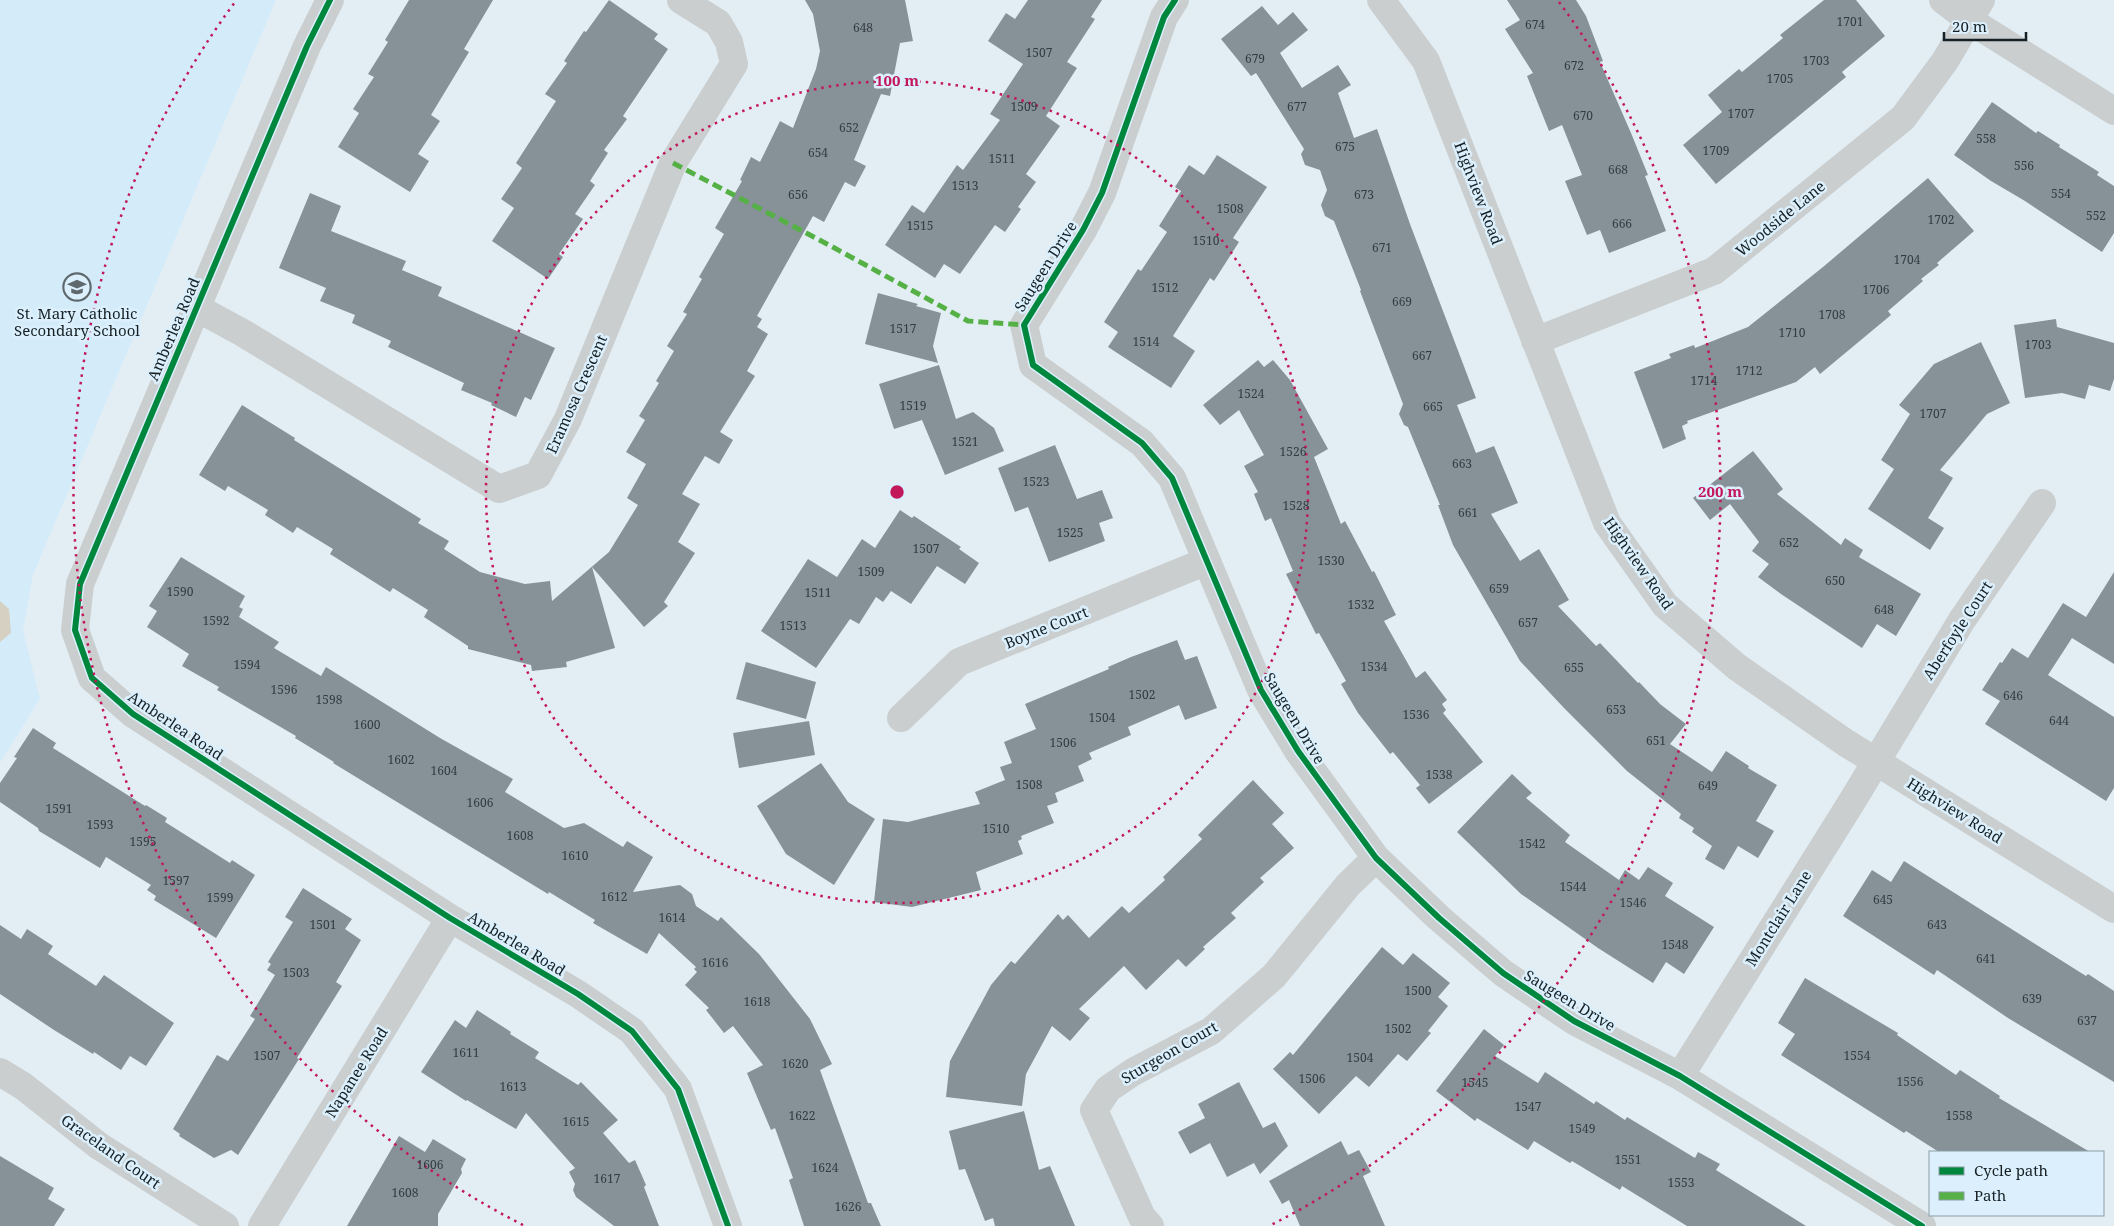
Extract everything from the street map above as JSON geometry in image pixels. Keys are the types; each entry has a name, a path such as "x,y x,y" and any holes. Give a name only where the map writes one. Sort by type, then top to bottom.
{"street":[{"name":"Amberlea Road","path":"330,0 307,46 80,584 75,630 92,678 133,714 450,918 578,994 632,1031 678,1089 728,1226"},
{"name":"Eramosa Crescent","path":"195,308 243,333 499,489 538,475 568,419 673,162 734,64 729,42 718,23 681,0"},
{"name":"Saugeen Drive","path":"1175,0 1164,17 1102,193 1083,230 1024,325 1033,365 1142,443 1172,478 1261,690 1298,751 1376,858 1440,918 1503,972 1574,1021 1680,1076 1922,1226"},
{"name":"Highview Road","path":"1381,0 1426,61 1608,523 1665,605 1737,667 1846,743 2114,909"},
{"path":"1943,0 1975,10 2114,111"},
{"name":"Woodside Lane","path":"1535,341 1714,271 1902,118 1945,61 1975,10"},
{"name":"Aberfoyle Court","path":"1876,760 1962,620 2042,503"},
{"name":"Boyne Court","path":"901,718 960,662 1207,561"},
{"name":"Montclair Lane","path":"1680,1076 1876,760"},
{"name":"Sturgeon Court","path":"1150,1226 1142,1217 1094,1110 1108,1089 1133,1072 1211,1031 1274,976 1348,886 1376,858"},
{"name":"Napanee Road","path":"262,1226 450,918"},
{"name":"Graceland Court","path":"0,1072 22,1086 98,1146 224,1226"}],"shaded area":[{"name":"St. Mary Catholic Secondary School","path":"0,0 276,0 33,575 23,630 40,699 0,763"},
{"path":"0,601 9,609 11,633 0,642"}],"building":[{"path":"409,0 493,0 464,49 469,52 431,115 440,121 418,154 429,161 410,192 338,147 359,113 353,109 374,77 368,74 388,42 385,40"},
{"path":"609,0 658,34 654,39 668,49 623,116 627,119 604,150 608,153 590,181 595,185 575,214 583,219 559,254 563,257 548,279 492,241 514,208 501,199 522,168 516,163 556,101 545,94 567,63 564,61 584,31 586,32"},
{"path":"805,0 905,0 913,41 900,43 890,96 881,94 854,160 866,166 855,187 845,182 824,222 813,216 757,316 762,319 757,327 768,334 747,371 755,376 720,432 733,440 719,464 705,456 682,494 700,504 678,542 695,553 664,602 668,606 644,627 592,567 615,648 566,662 567,667 532,671 531,665 468,649 468,646 424,617 428,610 393,588 390,592 330,554 333,549 297,527 293,533 265,515 268,510 228,486 225,491 199,475 242,405 295,438 294,440 421,519 418,523 449,541 444,549 480,572 525,584 550,581 552,601 609,552 638,505 627,498 646,464 626,452 645,420 639,416 659,383 656,381 674,351 667,346 687,314 683,312 702,279 699,277 724,234 715,228 742,181 740,180 751,157 760,162 780,121 793,128 816,69 820,51 813,14"},
{"path":"1028,0 1102,0 1091,17 1095,19 1067,62 1077,68 1046,116 1060,126 1026,174 1036,182 1018,207 1021,209 1005,232 995,225 960,274 944,264 935,278 885,245 912,205 924,213 957,165 963,170 1000,120 990,114 1023,64 988,41 1006,13 1015,19"},
{"path":"1507,0 1576,0 1586,16 1603,61 1600,62 1648,175 1645,176 1666,231 1609,253 1600,230 1587,235 1565,181 1582,175 1562,125 1549,131 1527,76 1533,73 1505,29 1520,20"},
{"path":"1824,0 1856,0 1885,36 1842,72 1846,77 1716,184 1683,145 1722,112 1708,95 1739,69 1742,72 1783,38 1780,35"},
{"path":"1262,6 1278,25 1293,12 1308,30 1280,53 1302,88 1338,65 1351,85 1338,93 1354,138 1377,129 1410,224 1476,398 1457,405 1476,453 1494,446 1518,503 1491,514 1520,561 1539,549 1569,600 1558,606 1596,646 1600,643 1660,704 1686,724 1670,744 1712,772 1726,751 1749,766 1748,768 1777,785 1756,821 1774,831 1758,858 1738,846 1724,870 1705,859 1712,846 1692,832 1694,828 1679,818 1681,814 1627,771 1520,661 1453,545 1438,505 1440,505 1408,427 1404,425 1399,414 1403,404 1361,290 1334,221 1325,216 1321,205 1327,190 1320,170 1305,165 1301,154 1304,149 1256,73 1251,76 1221,39"},
{"path":"1992,102 2036,133 2038,131 2060,145 2059,147 2099,172 2097,175 2114,186 2114,233 2102,252 1954,155"},
{"path":"1217,155 1267,187 1233,238 1239,242 1214,281 1210,278 1173,336 1195,351 1171,388 1108,347 1118,332 1104,322 1138,269 1141,271 1167,232 1159,226 1181,191 1175,187 1189,165 1204,175"},
{"path":"1928,178 1974,231 1937,263 1939,265 1921,279 1923,281 1888,311 1891,315 1820,374 1815,367 1796,382 1687,421 1688,423 1682,426 1686,439 1663,449 1634,372 1671,358 1669,354 1694,345 1695,348 1748,327 1823,267"},
{"path":"310,193 341,206 331,231 406,261 402,270 442,287 438,296 555,348 531,400 525,397 516,417 491,405 492,403 461,390 464,383 388,347 391,341 352,323 355,315 320,301 326,288 279,268"},
{"path":"878,293 918,304 916,306 941,313 933,346 938,363 865,344"},
{"path":"2056,319 2057,327 2114,343 2114,379 2110,391 2089,385 2085,399 2062,393 2025,398 2014,325"},
{"path":"1981,342 2010,403 1987,414 1940,470 1953,478 1928,518 1944,528 1930,550 1868,509 1894,469 1881,460 1910,414 1899,405 1934,364"},
{"path":"1258,360 1264,367 1273,360 1290,380 1328,449 1314,457 1341,524 1345,521 1372,572 1374,571 1396,615 1384,621 1416,678 1425,671 1447,700 1442,704 1446,710 1443,713 1483,762 1429,804 1416,788 1420,785 1393,752 1390,754 1358,713 1341,684 1346,681 1319,633 1316,634 1286,574 1293,571 1271,518 1265,521 1254,494 1258,492 1244,466 1264,455 1239,410 1220,425 1203,405"},
{"path":"939,365 956,419 973,412 994,428 1004,451 945,475 922,420 894,429 879,384"},
{"path":"1055,445 1077,499 1102,490 1113,518 1099,523 1105,541 1049,562 1028,507 1015,512 998,468"},
{"path":"1753,451 1783,489 1777,494 1841,545 1845,538 1863,550 1859,557 1921,594 1896,636 1877,624 1862,648 1758,577 1769,564 1752,551 1759,542 1730,504 1710,520 1693,498"},
{"path":"900,510 912,518 914,516 961,547 959,549 979,563 965,584 937,566 911,604 891,591 883,602 876,597 859,624 850,619 816,668 761,631 808,559 837,577 862,539 875,548"},
{"path":"181,557 245,596 239,607 243,609 239,617 279,642 274,648 321,676 326,667 440,738 513,779 505,792 564,828 584,823 623,847 627,841 653,857 633,892 680,885 692,894 696,906 718,921 721,917 759,954 810,1019 832,1064 820,1070 868,1203 871,1203 881,1226 804,1226 789,1180 793,1178 775,1128 771,1130 747,1073 763,1065 733,1026 724,1033 706,1010 709,1008 685,985 697,972 694,969 696,967 659,933 647,954 593,923 595,920 549,892 548,894 333,763 295,738 296,736 217,690 219,687 182,666 189,654 147,627 157,611 149,606"},
{"path":"2114,572 2114,664 2072,638 2048,675 2114,717 2114,788 2106,801 1985,724 2000,701 1982,690 2000,662 2002,663 2012,648 2028,658 2063,603 2086,617"},
{"path":"1177,640 1185,660 1197,656 1217,708 1185,720 1179,705 1128,727 1131,735 1089,753 1092,759 1078,766 1084,781 1055,793 1058,802 1047,806 1054,823 1021,836 1022,839 1018,841 1023,854 976,872 981,890 912,907 874,902 883,819 908,822 980,804 975,792 1005,780 1000,767 1012,763 1004,742 1036,729 1025,704 1109,669 1108,667 1131,657"},
{"path":"746,662 816,682 806,719 736,699"},
{"path":"809,721 815,755 739,768 733,733"},
{"path":"33,728 56,743 53,748 167,818 165,822 230,863 232,860 255,875 216,938 154,900 156,896 147,890 151,885 106,857 100,868 39,831 38,828 0,802 0,783 17,758 14,757"},
{"path":"821,763 848,802 875,819 834,885 786,854 757,806"},
{"path":"1512,774 1532,793 1526,798 1570,835 1565,842 1619,880 1625,870 1639,880 1648,867 1673,883 1665,896 1714,927 1684,974 1666,962 1653,983 1598,948 1521,894 1457,832"},
{"path":"1253,780 1284,813 1272,824 1294,848 1260,878 1264,882 1231,913 1236,918 1203,947 1205,949 1186,967 1178,959 1146,990 1124,966 1079,1009 1090,1018 1070,1041 1052,1026 1026,1074 1022,1106 946,1097 950,1061 991,985 1011,961 1015,964 1058,914 1063,920 1068,915 1089,938 1122,906 1129,913 1165,880 1163,877 1202,839 1198,835"},
{"path":"1904,861 2086,976 2088,974 2114,991 2114,1082 2008,1018 1937,970 1934,975 1843,916 1872,870 1891,882"},
{"path":"303,888 352,919 345,929 361,940 336,982 342,986 297,1058 299,1059 238,1155 231,1150 214,1158 179,1136 180,1134 173,1129 217,1055 228,1061 255,1019 250,1016 275,975 267,970 271,964 268,962 293,922 285,917"},
{"path":"0,925 21,939 27,929 53,946 48,954 96,986 104,975 174,1023 146,1066 130,1056 121,1070 94,1052 93,1054 54,1030 0,994"},
{"path":"1382,947 1403,965 1413,953 1450,983 1438,997 1448,1006 1428,1031 1431,1033 1407,1061 1398,1054 1369,1087 1356,1076 1319,1114 1273,1069 1290,1052 1293,1055"},
{"path":"1805,978 1898,1033 1897,1035 1956,1075 1960,1070 2000,1096 1999,1098 2088,1151 1937,1151 1906,1131 1904,1133 1781,1055 1795,1034 1778,1023"},
{"path":"477,1010 539,1052 535,1058 578,1085 581,1082 618,1120 603,1133 629,1163 635,1160 646,1185 644,1187 659,1226 614,1226 576,1197 573,1190 575,1184 569,1172 575,1168 526,1113 516,1129 466,1101 421,1072 455,1020 466,1028"},
{"path":"1484,1029 1504,1045 1495,1056 1538,1083 1545,1072 1594,1104 1596,1101 1625,1120 1627,1117 1695,1158 1698,1152 1720,1164 1716,1170 1806,1226 1687,1226 1622,1186 1620,1190 1534,1141 1528,1150 1477,1118 1475,1121 1436,1091"},
{"path":"1239,1082 1263,1128 1275,1122 1288,1146 1260,1174 1254,1163 1227,1177 1210,1143 1190,1154 1178,1132 1205,1118 1198,1104"},
{"path":"1024,1111 1039,1170 1050,1166 1075,1226 995,1226 993,1218 985,1221 965,1169 959,1170 949,1131"},
{"path":"399,1136 425,1152 433,1139 466,1159 461,1169 462,1173 438,1214 438,1226 347,1226"},
{"path":"1341,1141 1348,1155 1359,1150 1371,1172 1363,1176 1385,1226 1300,1226 1289,1200 1282,1204 1269,1181"},
{"path":"0,1156 54,1188 48,1199 65,1209 54,1226 0,1226"}],"marked path":[{"path":"673,163 968,321 1024,325"}],"cycle path":[{"path":"330,0 307,46 80,584 75,630 92,678 133,714 450,918 578,994 632,1031 678,1089 728,1226"},
{"path":"1175,0 1164,17 1102,193 1083,230 1024,325 1033,365 1142,443 1172,478 1261,690 1298,751 1376,858 1439,918 1503,973 1574,1021 1680,1076 1922,1226"}],"place":[{"name":"St. Mary Catholic Secondary School","path":"77,287"}]}
